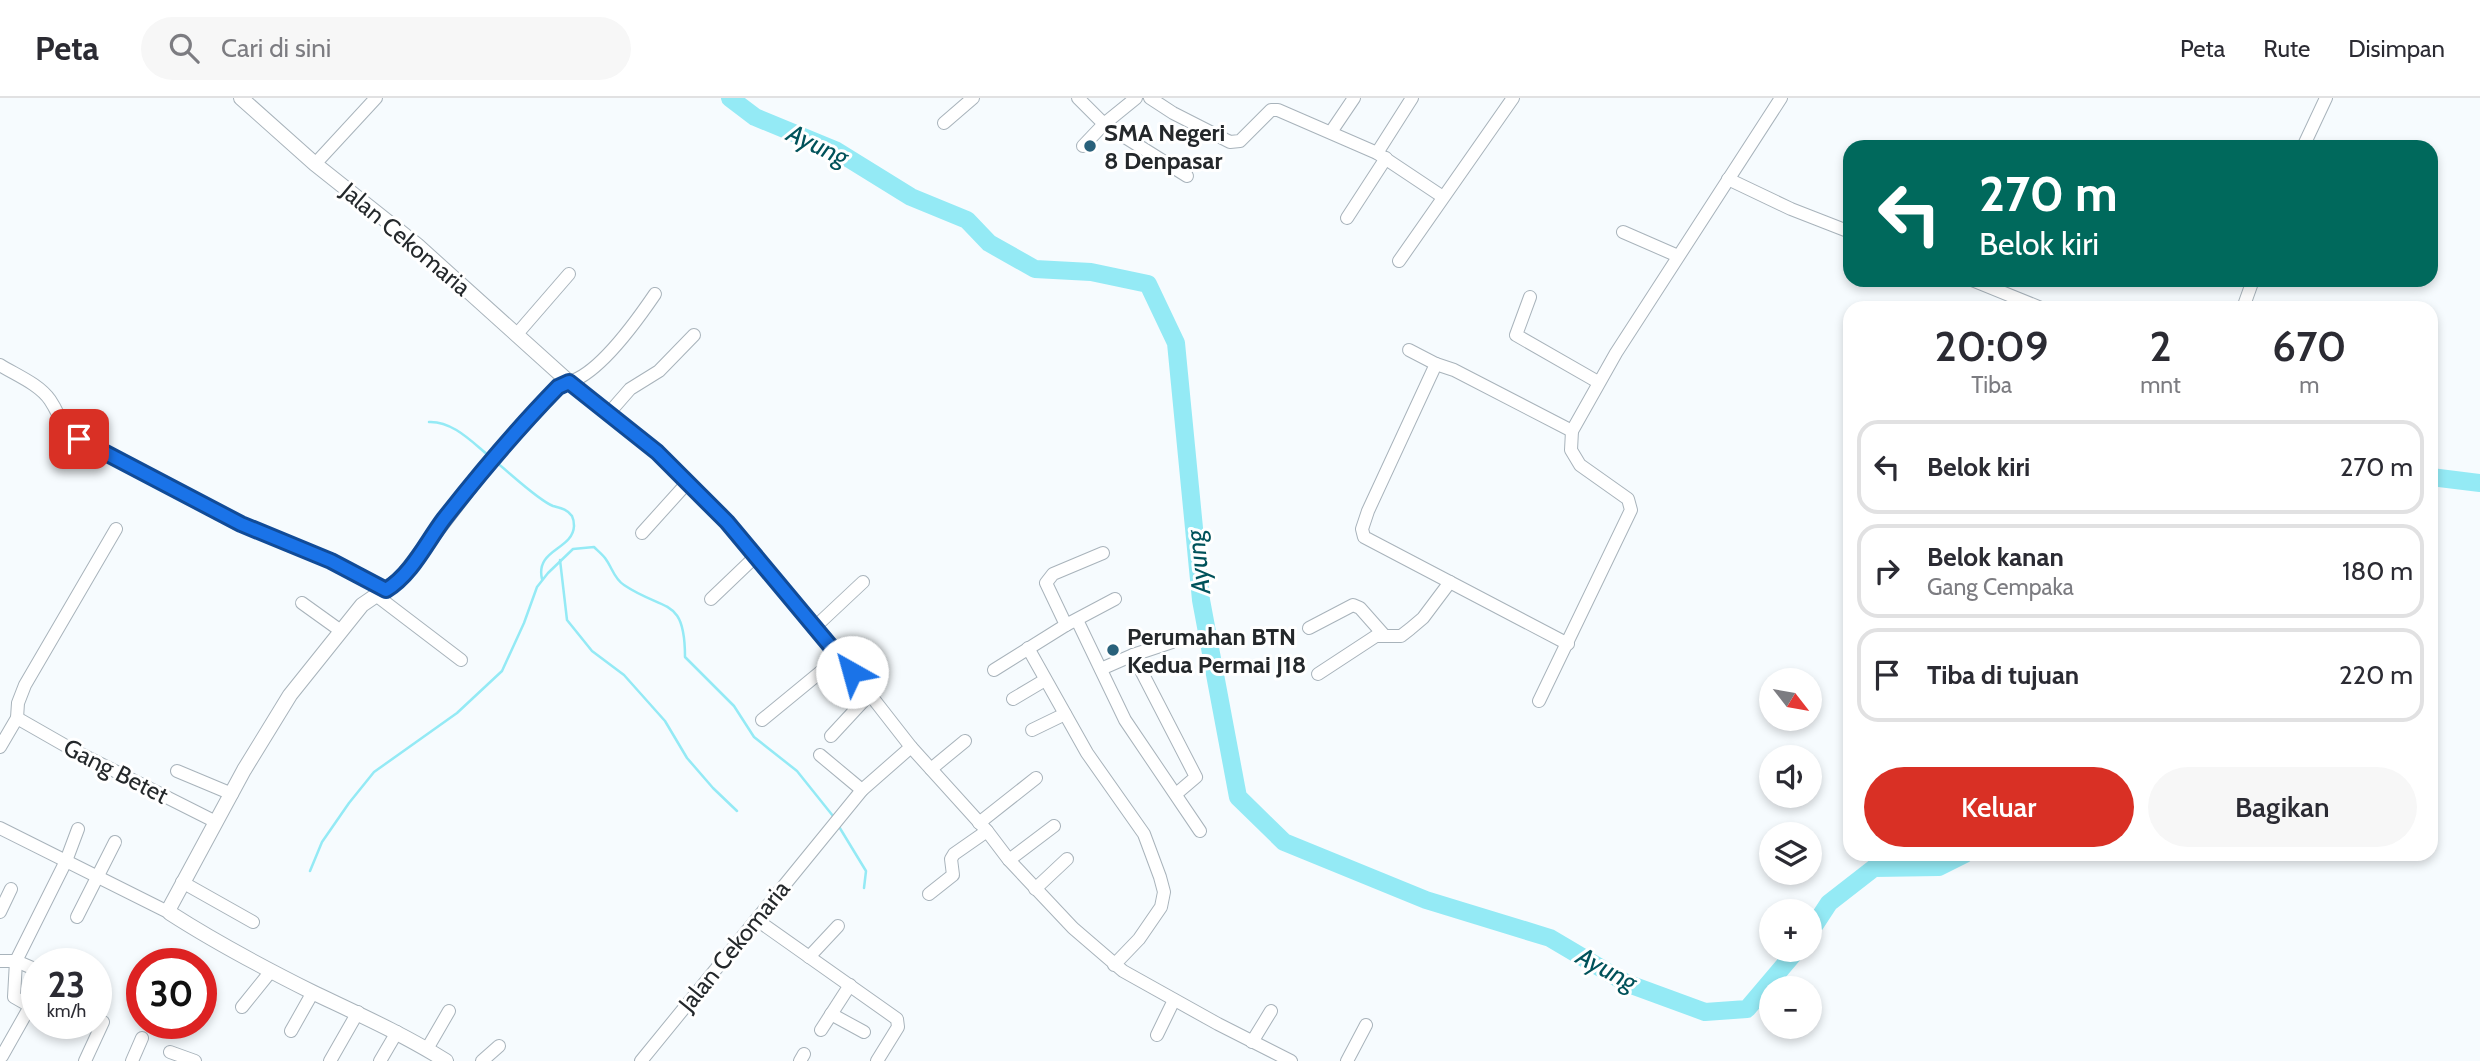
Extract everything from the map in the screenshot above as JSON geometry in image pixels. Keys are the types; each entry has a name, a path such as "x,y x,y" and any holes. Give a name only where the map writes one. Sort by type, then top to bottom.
{"street":[{"name":"Jalan Cekomaria","path":"241,98 315,164 417,245 569,382"},
{"path":"315,164 376,98"},
{"path":"944,122 973,98"},
{"path":"1078,98 1104,124 1187,176"},
{"path":"1083,146 1104,124 1136,98"},
{"path":"1150,98 1230,142 1240,141 1271,110 1278,98"},
{"path":"1331,132 1354,98"},
{"path":"1348,218 1412,98"},
{"path":"1399,261 1513,98"},
{"path":"1539,701 1631,510 1628,499 1580,465 1572,450 1572,431 1598,382 1781,98"},
{"path":"2306,140 2326,98"},
{"path":"1271,110 1278,110 1331,132 1381,156 1443,197"},
{"path":"1728,179 1790,209 1843,229"},
{"path":"1623,232 1678,256"},
{"path":"517,334 569,274"},
{"path":"1989,287 2024,301"},
{"path":"170,913 173,898 289,695 362,605 394,585 495,456 558,387 580,379 623,337 655,294"},
{"path":"1530,297 1515,332 1517,336 1598,382"},
{"path":"609,413 630,389 666,365 694,335"},
{"path":"1409,350 1454,370 1572,431"},
{"path":"1436,364 1368,511 1362,529 1364,537 1568,644"},
{"path":"0,365 49,398 64,429 79,439 241,524 331,561 381,593 461,660"},
{"path":"569,382 649,445 727,522 840,656 911,747 1009,860 1073,928 1114,965 1174,1000 1291,1061"},
{"path":"642,533 688,482"},
{"path":"0,747 18,718 18,703 25,685 116,529"},
{"path":"1103,553 1053,574 1046,583 1101,669 1125,720 1200,831"},
{"path":"711,599 756,556"},
{"path":"815,627 863,582"},
{"path":"1318,674 1377,636 1401,636 1423,618 1450,582"},
{"path":"994,670 1115,599"},
{"path":"302,603 341,631"},
{"path":"1309,628 1353,605 1360,608 1383,634"},
{"path":"1101,669 1172,642"},
{"path":"1028,648 1087,754 1143,834 1164,892 1161,907 1150,924 1114,965"},
{"path":"1133,655 1196,777 1176,794"},
{"path":"762,720 840,656"},
{"path":"1013,699 1045,680"},
{"path":"831,736 869,695"},
{"path":"1032,730 1065,715"},
{"name":"Gang Betet","path":"18,718 73,750 216,822"},
{"path":"931,769 965,741"},
{"name":"Jalan Cekomaria","path":"641,1061 862,790 911,747"},
{"path":"820,755 862,790"},
{"path":"177,771 232,794"},
{"path":"929,894 953,875 951,859 954,854 1036,778"},
{"path":"1009,860 1054,826"},
{"path":"0,828 170,913 271,971 397,1032 446,1061"},
{"path":"2,1056 28,1010 28,1004 14,997 16,961 66,861 78,829"},
{"path":"77,917 115,842"},
{"path":"1035,889 1067,859"},
{"path":"182,882 253,922"},
{"path":"0,912 11,889"},
{"path":"757,919 898,1022 898,1027 877,1061"},
{"path":"809,957 838,926"},
{"path":"0,961 21,963"},
{"path":"243,1007 271,971"},
{"path":"821,1030 850,985"},
{"path":"291,1031 313,992"},
{"path":"1157,1035 1174,1000"},
{"path":"427,1049 449,1011"},
{"path":"1252,1042 1271,1011"},
{"path":"330,1061 358,1012"},
{"path":"831,1014 864,1032"},
{"path":"1347,1061 1366,1025"},
{"path":"380,1061 397,1032"},
{"path":"85,1061 95,1039"},
{"path":"132,1061 142,1039"},
{"path":"482,1061 499,1046"},
{"path":"170,1052 195,1061"}],"waterway":[{"name":"Ayung","path":"730,98 755,117 835,150 911,197 967,220 989,243 1035,269 1091,272 1148,284 1176,343 1201,600 1238,797 1284,842 1426,900 1550,938 1626,983 1705,1012 1747,1009 1787,962"},
{"path":"429,422 453,428 488,455"},
{"path":"496,462 540,498 566,510 572,517 572,534 544,561 542,579"},
{"name":"Ayung","path":"2438,478 2480,483"},
{"path":"310,871 322,842 374,772 457,713 502,671 537,587 573,549 594,547 621,582 670,608 681,624 685,657 734,706 754,737 797,771 833,816"},
{"path":"560,560 567,620 592,651 624,675 665,721 687,758 737,811"},
{"path":"838,825 866,871 864,888"},
{"name":"Ayung","path":"1822,914 1829,903 1874,868 1939,867 1951,861"}],"place":[{"name":"SMA Negeri 8 Denpasar","path":"1090,146"},
{"name":"Perumahan BTN Kedua Permai J18","path":"1113,650"}],"route":[{"path":"79,439 241,524 331,561 386,590 394,585 411,565 497,453 558,387 569,382 657,452 727,522 852,672"}]}
